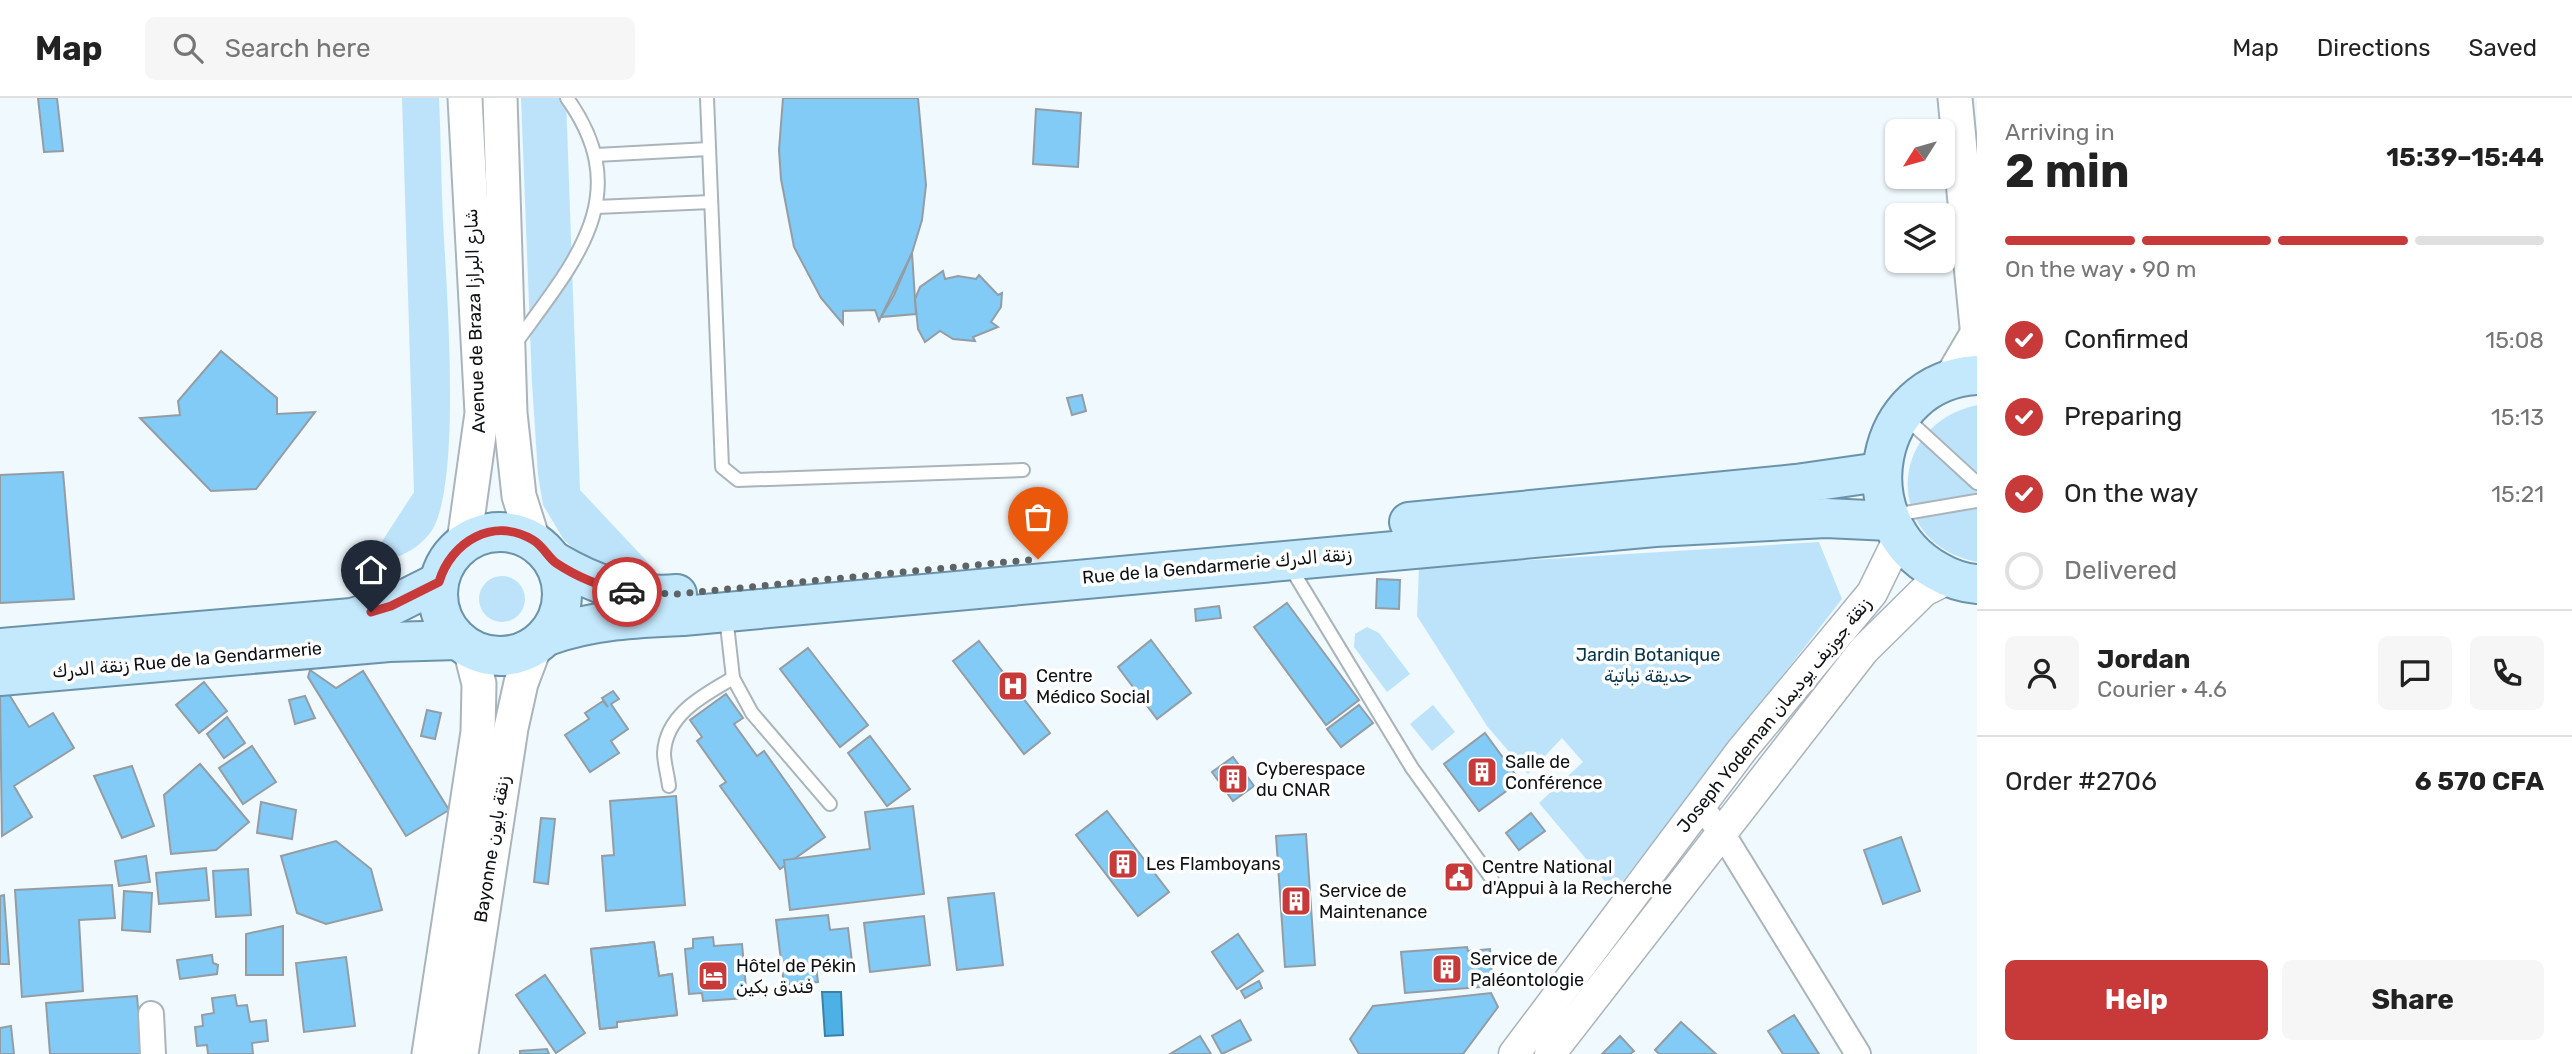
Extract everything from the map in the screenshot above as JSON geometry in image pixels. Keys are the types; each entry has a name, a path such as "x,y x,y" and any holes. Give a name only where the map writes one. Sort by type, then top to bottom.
{"main road":[{"name":"Avenue de Braza شارع البرازا","path":"464,542 482,414 466,98"},
{"name":"Avenue de Braza شارع البرازا","path":"500,98 508,352 519,496 544,551"},
{"path":"1955,98 1977,327"},
{"path":"1968,580 1921,562 1892,525 1880,472 1891,434 1903,414 1931,389 1963,377 1977,334"},
{"name":"Rue de la Gendarmerie زنقة الدرك","path":"544,551 594,582 624,592 677,594 1796,484 1880,472"},
{"name":"Rue de la Gendarmerie زنقة الدرك","path":"541,641 588,624 619,619 726,612 1668,526 1826,518 1892,525"},
{"path":"498,531 517,533 544,551 563,592 556,623 541,641 510,656 496,656 464,644 441,613 439,582 444,567 464,542 480,534 498,531"},
{"name":"زنقة الدرك Rue de la Gendarmerie","path":"0,648 352,618 391,606 439,582"},
{"name":"Bayonne زنقة بايون","path":"461,946 522,683 541,641"},
{"name":"زنقة الدرك Rue de la Gendarmerie","path":"0,676 389,642 464,644"},
{"name":"Bayonne زنقة بايون","path":"447,1041 461,946 480,706 477,666 464,644"}],"street":[{"name":"Joseph Yodeman زنقة جوزيف يوديمان","path":"1514,1054 1742,750 1872,593 1892,525"},
{"name":"Joseph Yodeman زنقة جوزيف يوديمان","path":"1550,1054 1864,650 1924,591 1968,580"},
{"path":"1701,807 1722,833 1858,1054"},
{"path":"151,1014 153,1054"}],"lane":[{"path":"508,352 553,292 593,223 600,187 596,155 567,98"},
{"path":"707,98 722,467 727,473 738,480 1023,470"},
{"path":"596,155 709,149"},
{"path":"596,207 711,202"},
{"path":"1892,525 1977,502 1977,485 1903,414"},
{"path":"1285,560 1412,768 1492,879"},
{"path":"726,612 733,678 752,713 830,804"},
{"path":"669,786 664,752 673,723 696,699 733,678"}],"green space":[{"path":"402,98 439,98 450,383 446,475 440,510 424,540 401,555 366,566 414,492"},
{"path":"521,98 566,98 580,490 656,571 625,576 594,566 564,540 543,505 538,475 532,383"},
{"path":"1977,405 1977,562 1947,551 1925,533 1912,510 1908,484 1912,459 1925,435 1947,417"},
{"name":"Jardin Botanique حديقة نباتية","path":"1819,542 1842,599 1614,892 1539,803 1583,762 1562,738 1528,774 1487,726 1417,616 1419,567"},
{"path":"502,576 519,582 525,599 519,616 502,622 485,616 479,599 485,582"},
{"path":"1367,627 1379,633 1410,674 1387,692 1354,647 1355,634"},
{"path":"1433,705 1455,732 1432,751 1410,724"}],"water":[{"path":"822,992 841,992 843,1035 825,1036"}],"building":[{"path":"38,98 57,98 63,151 44,152"},
{"path":"783,98 918,98 926,185 922,220 912,253 879,321 875,310 843,311 843,324 821,298 794,247 781,179 779,150"},
{"path":"1036,109 1081,113 1078,167 1033,164"},
{"path":"912,253 916,314 881,317 894,295"},
{"path":"943,271 945,279 958,276 976,279 979,275 998,295 1002,293 1001,307 991,322 998,327 973,337 975,341 953,339 940,331 925,342 918,329 915,299 920,287"},
{"path":"221,351 277,398 277,414 315,412 256,489 211,491 140,418 180,415 178,401"},
{"path":"1082,395 1086,411 1072,415 1067,398"},
{"path":"63,472 74,599 0,603 0,475"},
{"path":"1377,579 1400,580 1399,609 1376,608"},
{"path":"1287,603 1359,700 1326,725 1254,627"},
{"path":"1219,606 1221,618 1196,621 1195,609"},
{"path":"1151,640 1191,693 1157,719 1118,667"},
{"path":"979,641 1050,733 1024,754 953,661"},
{"path":"808,648 868,725 840,747 780,669"},
{"path":"310,670 336,688 363,671 449,810 406,836 308,677"},
{"path":"204,682 227,711 199,733 176,705"},
{"path":"7,691 29,727 53,713 74,748 14,786 32,817 2,836 0,695"},
{"path":"613,691 619,699 611,704 628,729 611,741 619,753 590,772 565,735 589,719 585,713 603,701 608,707 602,698"},
{"path":"726,694 743,718 734,724 757,756 764,751 825,837 780,869 720,786 726,782 697,741 702,737 690,720"},
{"path":"305,696 315,718 295,724 289,700"},
{"path":"1359,705 1373,723 1341,747 1327,729"},
{"path":"427,710 441,713 435,739 421,736"},
{"path":"227,717 245,743 224,758 207,734"},
{"name":"Salle de Conférence","path":"1485,733 1520,781 1479,811 1444,764"},
{"path":"870,736 910,789 887,806 848,753"},
{"path":"252,746 276,782 243,804 219,768"},
{"name":"Cyberespace du CNAR","path":"1233,757 1254,786 1233,801 1212,772"},
{"path":"200,764 249,822 216,850 171,854 164,795"},
{"path":"132,766 154,826 122,838 94,776"},
{"path":"676,796 685,905 606,911 602,856 614,855 610,801"},
{"path":"261,802 296,810 292,839 257,833"},
{"path":"913,806 924,894 790,910 784,860 870,849 865,812"},
{"name":"Les Flamboyans","path":"1107,811 1169,892 1138,916 1076,835"},
{"path":"1531,813 1545,831 1519,850 1506,833"},
{"path":"541,818 555,819 548,884 534,882"},
{"name":"Service de Maintenance","path":"1306,834 1315,965 1285,967 1276,836"},
{"path":"1901,837 1920,891 1883,904 1864,850"},
{"path":"336,841 371,869 382,910 326,924 297,913 281,856"},
{"path":"146,856 150,882 119,886 115,861"},
{"path":"206,868 209,900 159,904 156,873"},
{"path":"248,869 251,915 216,917 213,871"},
{"path":"112,885 115,918 79,920 83,991 22,997 15,890"},
{"path":"124,891 152,893 150,932 122,930"},
{"path":"994,893 1003,965 957,970 948,898"},
{"path":"4,895 9,964 0,964 0,896"},
{"path":"828,915 830,930 848,928 852,962 816,966 818,982 784,985 776,920"},
{"path":"924,916 930,965 870,972 864,923"},
{"path":"283,926 283,975 246,975 246,934"},
{"path":"1238,934 1263,971 1237,989 1212,952"},
{"path":"713,937 714,946 742,944 747,998 703,1001 702,993 689,994 685,949 693,948 693,939"},
{"path":"654,942 659,976 672,974 677,1015 617,1022 617,1027 600,1029 591,949"},
{"path":"654,942 659,976 672,974 677,1015 617,1022 617,1027 600,1029 591,949"},
{"name":"Service de Paléontologie","path":"1467,947 1468,951 1490,949 1493,986 1405,993 1401,952"},
{"path":"212,955 213,963 218,965 217,974 180,979 177,960"},
{"path":"346,957 355,1026 304,1032 296,963"},
{"path":"545,975 585,1033 556,1053 516,995"},
{"path":"1259,981 1262,988 1245,998 1241,991"},
{"path":"1491,993 1498,1007 1463,1054 1359,1054 1350,1039 1373,1006"},
{"path":"235,995 237,1006 247,1005 250,1022 266,1020 268,1041 252,1043 253,1054 208,1054 207,1045 197,1046 195,1027 203,1026 202,1015 214,1013 212,998"},
{"path":"137,996 142,1054 50,1054 46,1003"},
{"path":"1794,1015 1819,1054 1783,1054 1768,1031"},
{"path":"1240,1020 1251,1040 1222,1054 1212,1036"},
{"path":"1681,1022 1716,1054 1659,1054 1655,1050"},
{"path":"11,1026 14,1054 0,1054 0,1028"},
{"path":"1200,1036 1211,1054 1170,1054"},
{"path":"1620,1036 1634,1051 1630,1054 1602,1054"},
{"path":"547,1049 549,1054 520,1054 520,1051"}],"way so far":[{"path":"627,592 668,595 1038,559"}],"place":[{"name":"Centre Médico Social","path":"1013,686"},
{"name":"Salle de Conférence","path":"1482,772"},
{"name":"Cyberespace du CNAR","path":"1233,779"},
{"name":"Les Flamboyans","path":"1123,864"},
{"name":"Centre National d'Appui à la Recherche","path":"1459,877"},
{"name":"Service de Maintenance","path":"1296,901"},
{"name":"Service de Paléontologie","path":"1447,969"},
{"name":"Hôtel de Pékin فندق بكين","path":"713,976"}],"route":[{"path":"371,612 391,606 439,582 452,553 464,542 480,534 498,531 517,533 533,540 554,561 579,576 627,592"}]}
